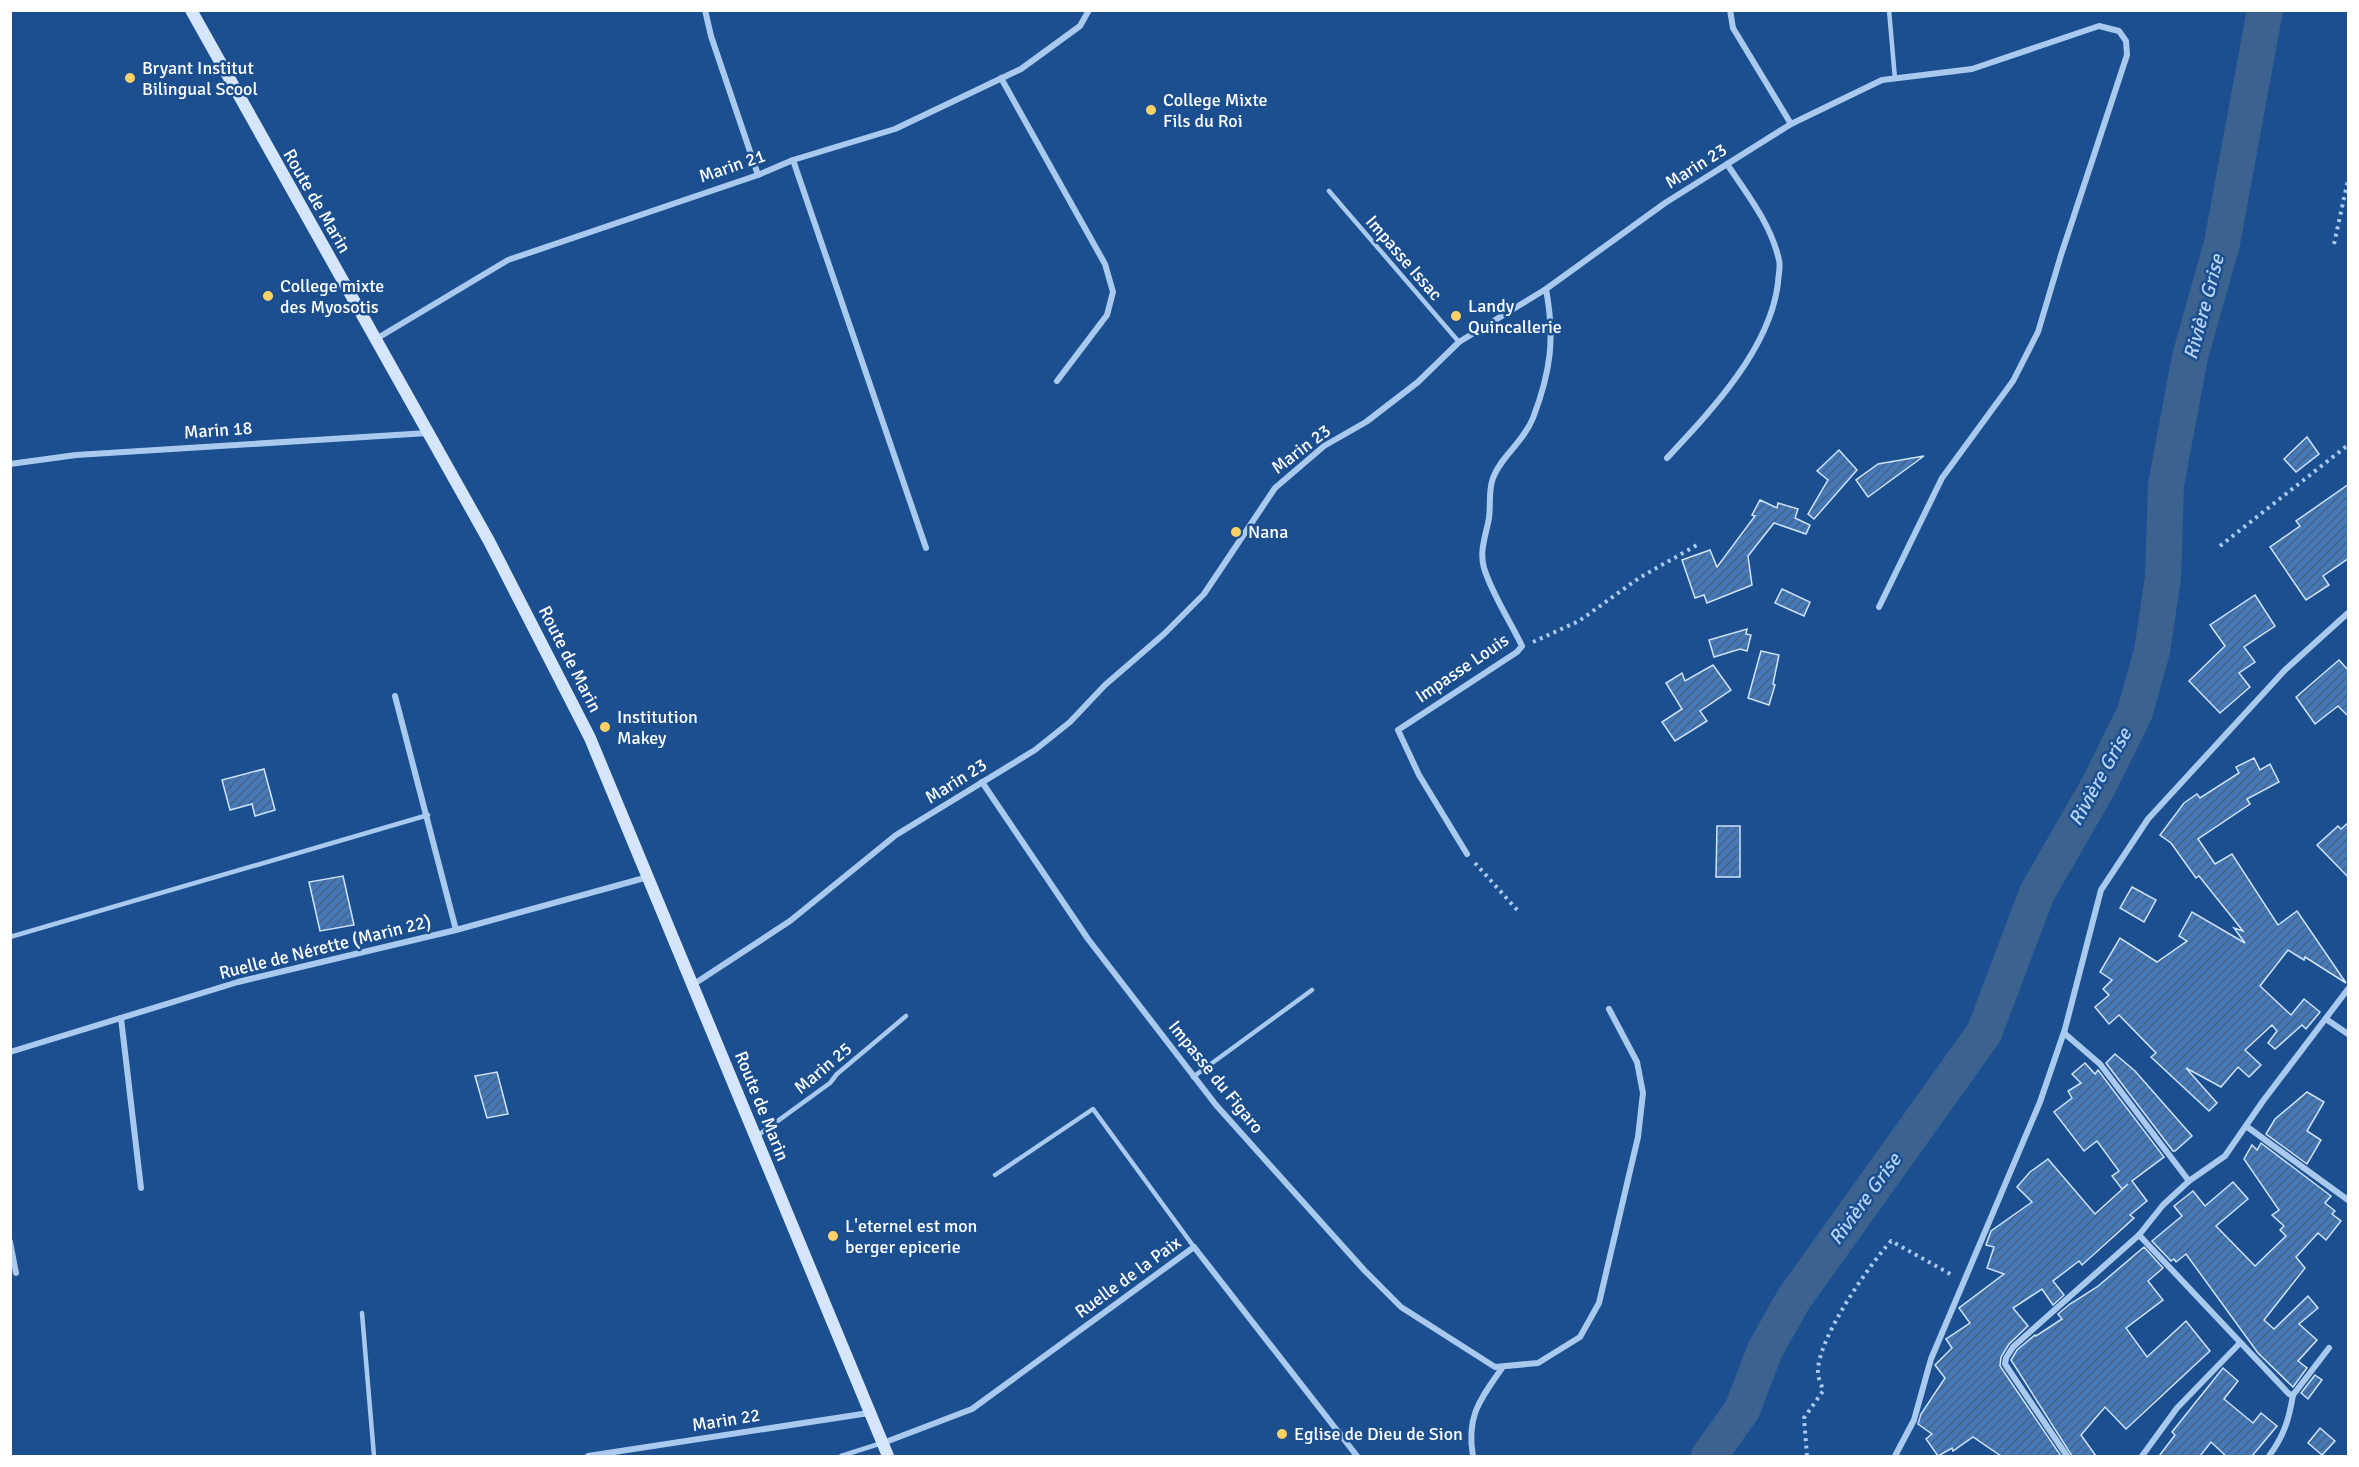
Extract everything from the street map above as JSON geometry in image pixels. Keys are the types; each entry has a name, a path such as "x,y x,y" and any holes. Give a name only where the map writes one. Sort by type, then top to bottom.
{"main road":[{"name":"Route de Marin","path":"191,10 286,185 376,339 516,592 590,738 694,984 755,1138 806,1253 888,1456"}],"street":[{"path":"705,10 758,175"},
{"name":"Marin 21","path":"376,339 508,260 758,175 793,160 895,129 1021,69 1080,26 1089,10"},
{"path":"1730,10 1732,28 1791,124"},
{"name":"Marin 23","path":"694,984 790,921 896,836 1035,750 1070,722 1105,685 1164,634 1204,594 1275,488 1324,446 1366,422 1409,389 1459,342 1546,289 1665,203 1791,124 1882,80 1972,69 2099,26 2119,31 2126,41 2127,55 2038,332 2013,381 1942,478 1879,607"},
{"path":"1001,78 1105,264 1113,292 1107,315 1058,381"},
{"path":"793,160 926,548"},
{"path":"1666,458 1693,430 1752,354 1775,306 1780,262 1764,220 1727,164"},
{"name":"Impasse Louis","path":"1467,854 1419,776 1398,730 1509,657 1522,646 1484,567 1483,542 1489,517 1488,494 1494,476 1504,460 1521,442 1532,419 1547,374 1553,326 1546,289"},
{"name":"Marin 18","path":"10,464 76,455 428,433"},
{"path":"1895,1456 1914,1420 1930,1359 2040,1102 2064,1033 2101,890 2148,819 2285,670 2349,613"},
{"path":"395,696 428,814 456,930"},
{"name":"Impasse du Figaro","path":"982,782 1088,939 1193,1077 1326,1228 1394,1300 1495,1367 1502,1368"},
{"name":"Ruelle de Nérette (Marin 22)","path":"10,1052 238,982 456,930 649,877"},
{"path":"2067,1456 2005,1364 2006,1358 2013,1347 2139,1235 2163,1205 2189,1181 2225,1156 2349,989"},
{"path":"1473,1456 1472,1418 1476,1405 1502,1368 1538,1363 1580,1337 1599,1303 1638,1137 1643,1093 1637,1062 1609,1009"},
{"path":"121,1018 141,1188"},
{"path":"2326,1019 2349,1034"},
{"path":"2064,1033 2100,1064 2189,1181"},
{"path":"2246,1126 2349,1200"},
{"path":"2139,1235 2285,1392 2293,1395"},
{"path":"10,1242 16,1273"},
{"name":"Ruelle de la Paix","path":"882,1443 972,1409 1194,1247 1357,1456"},
{"path":"2142,1456 2176,1408 2239,1344"},
{"path":"2269,1456 2282,1439 2289,1420 2293,1395 2329,1348"},
{"name":"Marin 22","path":"588,1456 869,1413"}],"lane":[{"path":"1889,10 1895,79"},
{"name":"Impasse Issac","path":"1329,191 1459,342"},
{"path":"10,937 428,814"},
{"path":"1193,1077 1312,990"},
{"name":"Marin 25","path":"755,1138 830,1083 837,1074 906,1016"},
{"path":"995,1175 1093,1109 1194,1247"},
{"path":"362,1313 374,1456"},
{"path":"842,1456 882,1443"}],"path":[{"path":"2334,244 2349,180"},
{"path":"2220,546 2349,445"},
{"path":"1522,646 1579,621 1639,578 1697,545"},
{"path":"1467,854 1519,912"},
{"path":"1807,1456 1804,1418 1823,1391 1818,1372 1825,1340 1876,1257 1891,1241 1963,1281"}],"building":[{"path":"2307,437 2319,454 2296,472 2284,459"},
{"path":"1839,450 1857,470 1814,519 1808,514 1828,480 1817,471"},
{"path":"1924,456 1868,497 1856,480 1878,464"},
{"path":"2349,484 2349,558 2323,576 2329,585 2306,600 2270,547 2300,526 2296,521"},
{"path":"1760,500 1777,508 1778,503 1798,509 1795,518 1810,525 1806,534 1774,523 1748,556 1752,585 1707,603 1704,595 1695,598 1682,560 1710,550 1717,567 1755,516 1752,515"},
{"path":"1782,589 1810,602 1804,616 1775,603"},
{"path":"2255,595 2275,626 2244,647 2255,662 2239,673 2250,687 2220,713 2189,681 2225,646 2210,625"},
{"path":"1747,629 1746,634 1751,635 1747,651 1740,649 1714,657 1709,640"},
{"path":"1761,651 1779,655 1773,684 1775,685 1769,705 1748,698"},
{"path":"2339,660 2349,671 2349,717 2338,706 2315,724 2296,697"},
{"path":"1713,665 1731,690 1700,711 1707,721 1675,741 1662,722 1682,709 1666,683 1682,673 1685,681"},
{"path":"2254,758 2260,770 2270,764 2279,782 2247,799 2250,804 2198,839 2215,864 2232,854 2278,925 2297,911 2346,983 2305,957 2304,960 2288,950 2260,986 2291,1015 2304,999 2320,1012 2306,1029 2302,1025 2275,1049 2268,1043 2277,1031 2272,1025 2245,1050 2261,1065 2249,1077 2238,1067 2221,1087 2186,1068 2217,1103 2209,1111 2151,1057 2156,1053 2119,1015 2109,1024 2095,1007 2109,995 2103,989 2112,980 2100,972 2120,938 2157,962 2187,941 2179,936 2192,912 2245,943 2234,928 2243,931 2199,876 2196,878 2171,843 2160,835 2184,803 2197,794 2200,798 2239,773 2236,767"},
{"path":"264,769 275,810 255,816 252,804 230,810 222,780"},
{"path":"2349,822 2349,878 2317,845 2338,826 2341,829"},
{"path":"1717,826 1740,826 1740,877 1716,877"},
{"path":"343,876 354,925 320,931 309,882"},
{"path":"2132,887 2156,900 2144,922 2120,908"},
{"path":"2115,1054 2135,1071 2192,1136 2175,1151 2106,1063"},
{"path":"2085,1063 2095,1074 2098,1070 2164,1157 2132,1181 2147,1201 2130,1215 2134,1218 2082,1265 2079,1261 2053,1281 2064,1295 2053,1305 2042,1289 2013,1308 2028,1326 2009,1344 2001,1357 2000,1366 2061,1456 2001,1456 1973,1437 1953,1451 1952,1448 1938,1456 1926,1439 1932,1434 1918,1424 1921,1414 1945,1378 1935,1365 1952,1348 1946,1339 1970,1323 1959,1308 2004,1274 1987,1268 1994,1247 1986,1245 1991,1231 2032,1202 2017,1187 2030,1172 2048,1159 2095,1214 2128,1184 2122,1189 2112,1176 2119,1171 2097,1141 2084,1151 2054,1112 2072,1098 2068,1091 2081,1083 2072,1074"},
{"path":"497,1072 508,1114 487,1118 475,1076"},
{"path":"2307,1092 2324,1102 2307,1131 2321,1140 2307,1164 2266,1134 2275,1119"},
{"path":"2261,1143 2331,1196 2325,1203 2335,1211 2332,1214 2341,1221 2326,1240 2318,1233 2296,1257 2305,1268 2264,1320 2274,1329 2308,1296 2318,1308 2299,1324 2317,1340 2298,1361 2307,1368 2293,1387 2258,1353 2186,1254 2176,1262 2174,1259 2171,1261 2152,1241 2182,1216 2174,1206 2193,1191 2205,1206 2233,1182 2248,1199 2216,1226 2255,1266 2286,1236 2280,1230 2284,1226 2272,1215 2279,1210 2244,1159 2252,1145 2257,1150"},
{"path":"2144,1247 2163,1268 2148,1281 2163,1300 2126,1328 2147,1357 2186,1321 2210,1351 2126,1429 2105,1407 2081,1435 2096,1456 2072,1456 2011,1360 2017,1350 2035,1335 2062,1319 2058,1314 2097,1287"},
{"path":"2223,1368 2238,1381 2224,1399 2253,1423 2261,1413 2277,1426 2252,1456 2226,1456 2211,1442 2200,1456 2159,1456 2175,1435 2172,1432"},
{"path":"2315,1375 2322,1380 2308,1399 2301,1393"},
{"path":"2320,1428 2335,1441 2322,1455 2308,1443"}],"waterway":[{"name":"Rivière Grise","path":"1709,1456 1742,1410 1765,1350 1793,1300 1984,1033 2037,893 2099,785 2135,712 2152,651 2163,578 2166,485 2190,357 2222,243 2265,10"}],"place":[{"name":"Bryant Institut Bilingual Scool","path":"130,78"},
{"name":"College Mixte Fils du Roi","path":"1151,110"},
{"name":"College mixte des Myosotis","path":"268,296"},
{"name":"Landy Quincallerie","path":"1456,316"},
{"name":"Nana","path":"1236,532"},
{"name":"Institution Makey","path":"605,727"},
{"name":"L'eternel est mon berger epicerie","path":"833,1236"},
{"name":"Eglise de Dieu de Sion","path":"1282,1434"}]}
